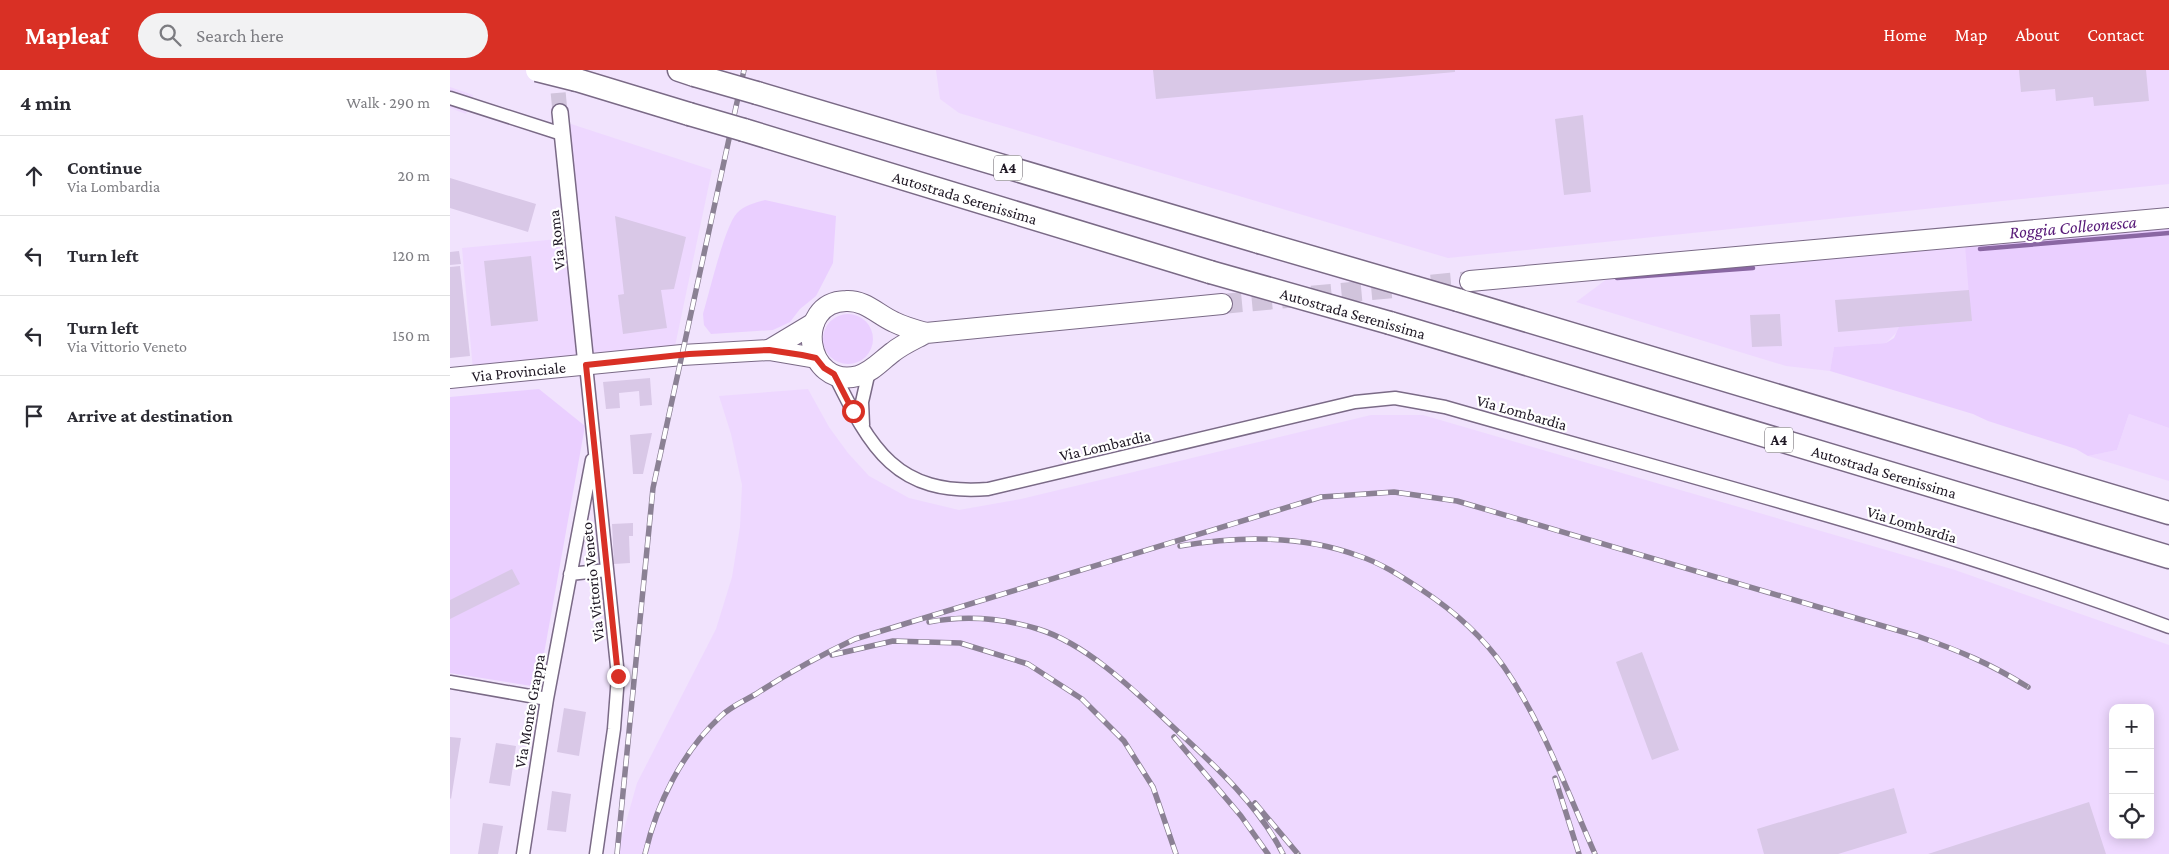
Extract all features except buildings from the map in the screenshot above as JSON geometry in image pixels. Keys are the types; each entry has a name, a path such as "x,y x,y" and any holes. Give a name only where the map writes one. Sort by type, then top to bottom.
{"highway":[{"name":"Autostrada Serenissima","path":"537,70 577,80 1210,272 1390,323 2169,557"},
{"name":"A4","path":"687,72 1260,242 1464,291 2169,514"}],"main road":[{"path":"1464,291 2169,218"},
{"path":"926,333 903,345 874,367 858,376 846,377 834,374 824,368 816,358 811,347 811,334 814,323 821,312 831,305 843,301 862,303 878,314 906,328 926,333 1222,304"},
{"path":"874,367 885,351 887,338 885,326 878,314"},
{"path":"769,350 814,323"},
{"name":"Via Provinciale","path":"450,378 689,354 769,350 816,358"}],"street":[{"path":"450,98 562,134"},
{"name":"Via Roma","path":"560,112 586,365"},
{"name":"Via Vittorio Veneto","path":"586,365 618,692 596,854"},
{"name":"Via Lombardia","path":"870,438 863,424 861,410 874,367"},
{"name":"Via Lombardia","path":"834,374 870,438 882,455 897,469 935,487 955,490 988,489 1307,413 1362,401 1400,398 1445,408 1894,535 2046,582 2169,627"},
{"name":"Via Monte Grappa","path":"523,854 547,699 595,445"},
{"path":"570,574 607,570"},
{"path":"450,682 547,699"}],"shaded area":[{"path":"936,70 2169,70 2169,184 1448,258 959,113 940,99"},
{"path":"450,87 473,95 466,114 450,108"},
{"path":"568,123 712,170 674,351 590,360"},
{"path":"765,200 836,216 833,263 816,296 800,309 790,322 773,330 711,334 704,325 703,314 727,231 732,220 740,210"},
{"path":"2169,228 2169,428 2129,414 2117,450 2088,456 2076,449 1988,421 1973,414 1830,371 1834,347 1886,343 1894,338 1899,327 1971,321 1965,245"},
{"path":"569,238 581,361 473,370 462,248"},
{"path":"1965,240 1972,321 1897,332 1886,343 1834,347 1830,371 1786,366 1576,302 1615,273"},
{"path":"848,314 858,316 866,321 871,329 873,339 871,349 866,357 858,362 848,364 838,362 830,357 825,349 823,339 825,329 830,321 838,316"},
{"path":"539,389 585,426 538,687 450,673 450,397"},
{"path":"808,389 829,427 848,453 869,476 909,498 959,510 1021,499 1371,415 1423,415 1955,570 2169,645 2169,854 617,854 637,783 716,629 732,577 740,527 742,485 731,434 719,396"},
{"path":"2129,414 2169,428 2169,481 2088,456 2117,450"}],"waterway":[{"name":"Roggia Colleonesca","path":"1980,249 2169,233"},
{"name":"Roggia Colleonesca","path":"1617,278 1753,268"}],"tunnel":[{"path":"556,70 560,112"},
{"path":"1222,304 1470,281"}],"railway":[{"path":"617,854 653,488 744,70"},
{"path":"645,854 656,816 664,797 683,762 707,730 733,707 817,658 855,639 1321,497 1394,492 1457,501 1917,636 1974,658 2028,687"},
{"path":"1180,546 1247,539 1270,539 1316,544 1338,549 1383,566 1434,598 1467,625 1486,645 1504,667 1518,689 1554,758 1595,854"},
{"path":"929,622 970,618 1011,622 1056,636 1092,657 1142,698 1233,785 1261,818 1283,854"},
{"path":"832,655 893,641 960,643 1028,664 1082,699 1124,741 1153,787 1176,854"},
{"path":"1174,737 1241,816 1268,854"},
{"path":"1555,778 1579,854"},
{"path":"1255,803 1298,854"}],"route":[{"path":"618,676 586,365 689,354 769,350 802,355 816,358 824,368 834,374 853,411"}]}
